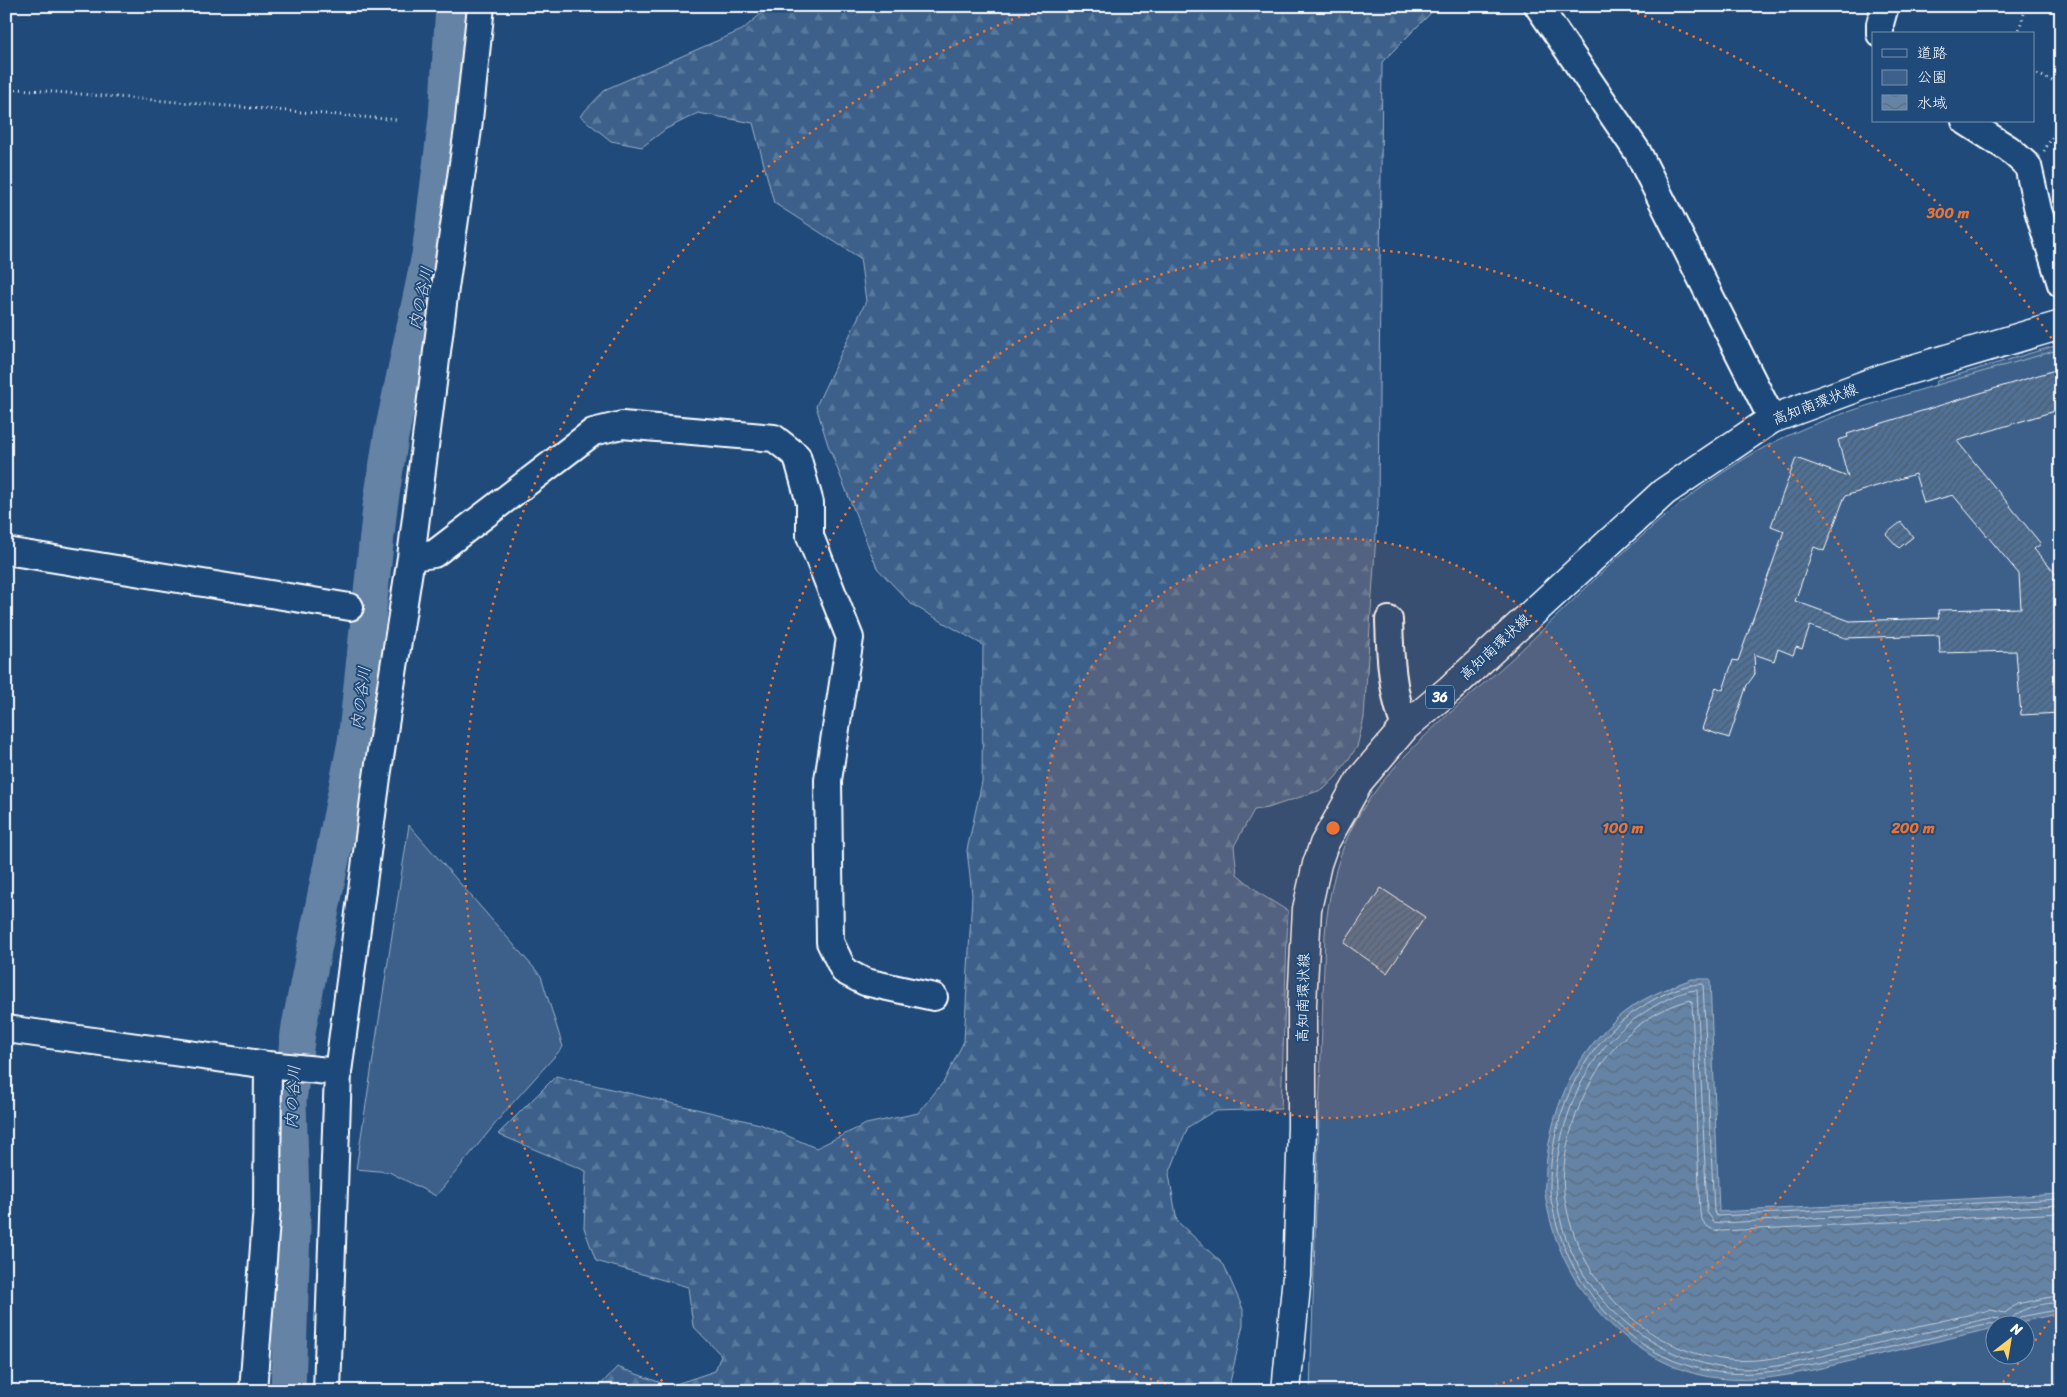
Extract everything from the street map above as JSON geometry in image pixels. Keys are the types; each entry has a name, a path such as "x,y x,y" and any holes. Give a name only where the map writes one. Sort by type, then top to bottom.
{"main road":[{"name":"高知南環状線","path":"1286,1391 1297,1276 1302,1127 1302,1004 1308,909 1317,864 1334,824 1360,780 1405,727 1450,689 1664,492 1772,418 1889,376 2061,325"}],"street":[{"path":"326,1391 332,1072 411,557 445,288 468,129 481,6"},
{"path":"1538,6 1637,150 1772,418"},
{"path":"1880,32 1880,24 1885,6"},
{"path":"1967,122 2009,149 2028,166 2038,210 2061,284"},
{"path":"411,557 434,554 593,432 622,425 774,438 797,456 810,503 810,536 850,638 828,780 830,942 844,971 865,982 934,998"},
{"path":"6,551 350,607"},
{"path":"1389,620 1390,655 1400,714 1405,727"},
{"path":"6,1029 332,1072"},
{"path":"253,1391 267,1208 272,1065"}],"path":[{"path":"2019,32 2026,6"},
{"path":"2028,166 2047,148 2061,121 2056,104 2060,82 2034,72"},
{"path":"6,88 398,120"}],"green space":[{"path":"770,6 1438,6 1382,62 1378,504 1364,718 1357,747 1336,777 1324,789 1268,808 1254,810 1234,846 1237,874 1262,895 1288,911 1281,1109 1214,1111 1188,1127 1169,1174 1177,1221 1224,1265 1243,1309 1243,1325 1228,1391 595,1391 617,1367 670,1386 715,1371 721,1355 693,1326 688,1287 596,1261 584,1228 586,1171 498,1134 556,1076 760,1124 816,1148 866,1124 918,1113 944,1081 964,1041 972,895 967,850 982,782 983,645 911,604 877,568 828,445 816,406 866,301 860,258 774,203 753,123 698,113 666,129 642,147 611,141 580,116 606,89 742,30"},
{"path":"2061,344 2061,365 1930,395 1937,381"},
{"path":"2061,349 2061,1391 1310,1391 1325,934 1329,901 1337,868 1355,821 1380,785 1436,725 1518,653 1631,545 1691,495 1776,441 1816,423 1880,402"},
{"path":"409,825 541,976 563,1047 509,1107 436,1196 389,1172 356,1169"}],"water":[{"path":"1692,979 1710,979 1719,1212 2061,1194 2061,1313 2034,1319 2034,1314 1984,1314 1984,1330 1798,1373 1753,1379 1708,1377 1686,1371 1658,1359 1633,1343 1610,1324 1574,1278 1561,1251 1551,1223 1545,1193 1546,1168 1548,1147 1566,1087 1587,1051 1600,1035 1623,1013 1661,991"}],"building":[{"path":"2055,370 2061,388 2061,409 1957,441 2041,544 2034,549 2061,580 2061,713 2021,715 2016,651 1940,653 1939,635 1845,638 1810,626 1802,649 1796,647 1793,655 1778,649 1774,661 1754,654 1755,674 1747,685 1729,738 1702,729 1716,687 1723,690 1733,660 1738,661 1784,531 1771,526 1796,458 1848,477 1838,440 1848,437 1847,434","holes":["1915,474 1924,503 1953,495 2019,574 2021,608 1938,610 1939,618 1850,621 1795,601 1814,547 1824,551 1845,496"]},
{"path":"1901,522 1913,537 1899,548 1886,534"},
{"path":"1381,888 1425,917 1387,973 1344,943"}],"waterway":[{"name":"内の谷川","path":"288,1391 293,1228 289,1101 299,1026 355,742 380,507 391,437 429,255 446,118 453,6"}]}
